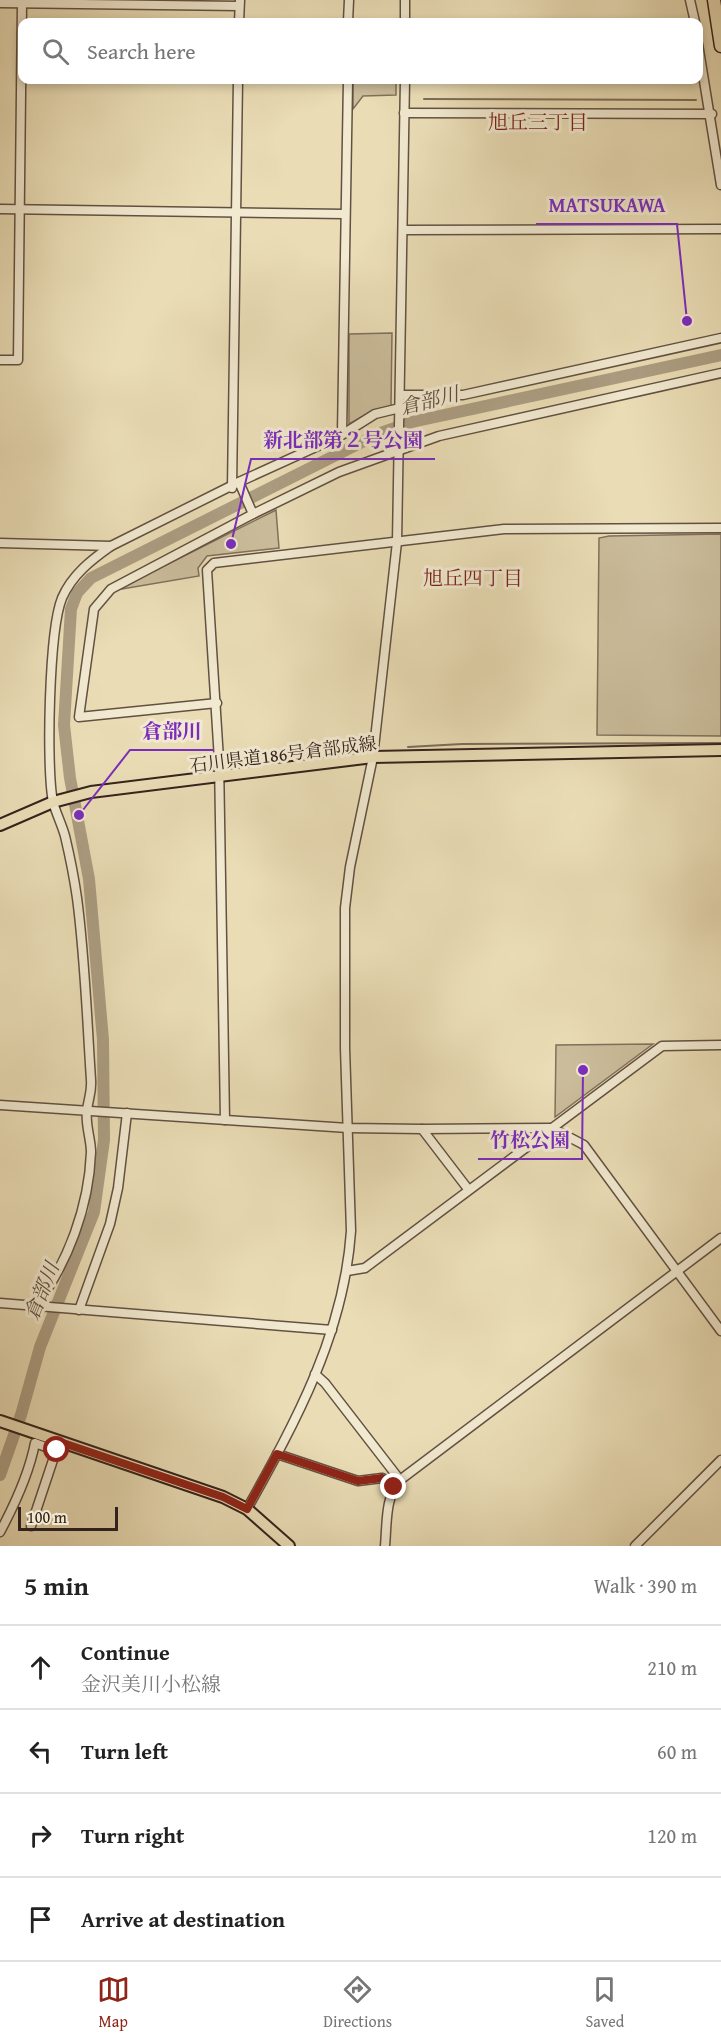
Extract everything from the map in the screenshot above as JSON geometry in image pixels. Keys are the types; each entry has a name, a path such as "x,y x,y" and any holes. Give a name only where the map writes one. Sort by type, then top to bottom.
{"highway":[{"path":"714,0 721,46"}],"main road":[{"name":"石川県道186号倉部成線","path":"0,825 55,801 91,792 220,778 373,757 721,750"},
{"path":"2,1422 31,1432 58,1446 223,1497 247,1509 289,1546"}],"street":[{"path":"348,0 348,18"},
{"path":"405,0 405,18"},
{"path":"690,0 693,18"},
{"path":"3,2 22,4 33,2 240,3 239,18"},
{"path":"22,4 22,18"},
{"path":"703,66 719,154 721,185"},
{"path":"0,360 18,360 22,84"},
{"path":"238,84 237,486 252,512"},
{"path":"342,433 348,84"},
{"path":"247,1509 302,1408 333,1330 347,1271 351,1231 343,961 345,908 350,867 373,757 397,542 405,84"},
{"path":"404,113 712,114"},
{"path":"0,209 344,214"},
{"path":"403,230 721,229"},
{"path":"400,395 463,394 721,338"},
{"path":"217,703 79,717 94,609 111,590 252,512 339,472 439,436 721,373"},
{"path":"38,1306 57,1277 80,1215 91,1154 89,1112 92,1098 78,901 55,801 50,707 56,621 62,598 74,579 90,561 111,546 237,486 375,414 399,411"},
{"path":"225,1120 220,778 207,570 214,563 504,529 721,528"},
{"path":"0,543 111,546"},
{"path":"347,1271 365,1268 662,1046 721,1046"},
{"path":"0,1106 348,1128 552,1128 584,1145 721,1331"},
{"path":"75,1310 110,1224 118,1188 125,1113"},
{"path":"422,1129 468,1189"},
{"path":"385,1546 397,1484 721,1238"},
{"path":"0,1303 333,1330"},
{"path":"315,1374 325,1383 397,1484"},
{"path":"0,1532 17,1498 32,1459 35,1443 58,1446 31,1526"},
{"path":"277,1454 358,1481 382,1478 397,1484"},
{"path":"635,1546 721,1460"}],"shaded area":[{"path":"353,84 396,84 396,95 363,96 353,109"},
{"path":"392,333 391,406 374,410 349,424 349,334"},
{"path":"276,510 279,548 207,556 198,568 199,576 116,590"},
{"path":"721,534 721,736 597,735 599,538"},
{"path":"653,1044 555,1117 556,1045"}],"waterway":[{"path":"424,99 696,100"},
{"name":"倉部川","path":"0,1475 21,1415 40,1347 94,1212 104,1140 103,1040 89,879 70,778 64,725 71,609 77,593 91,578 378,434 412,422 721,355"},
{"path":"408,747 462,744 721,743"}],"place":[{"name":"MATSUKAWA","path":"687,321"},
{"name":"新北部第２号公園","path":"231,544"},
{"name":"倉部川","path":"79,815"},
{"name":"竹松公園","path":"583,1070"}],"district":[{"name":"旭丘三丁目","path":"538,121"},
{"name":"旭丘四丁目","path":"473,577"}],"route":[{"path":"57,1450 60,1442 223,1497 247,1509 277,1454 288,1460 358,1481 382,1478 394,1487"}]}
